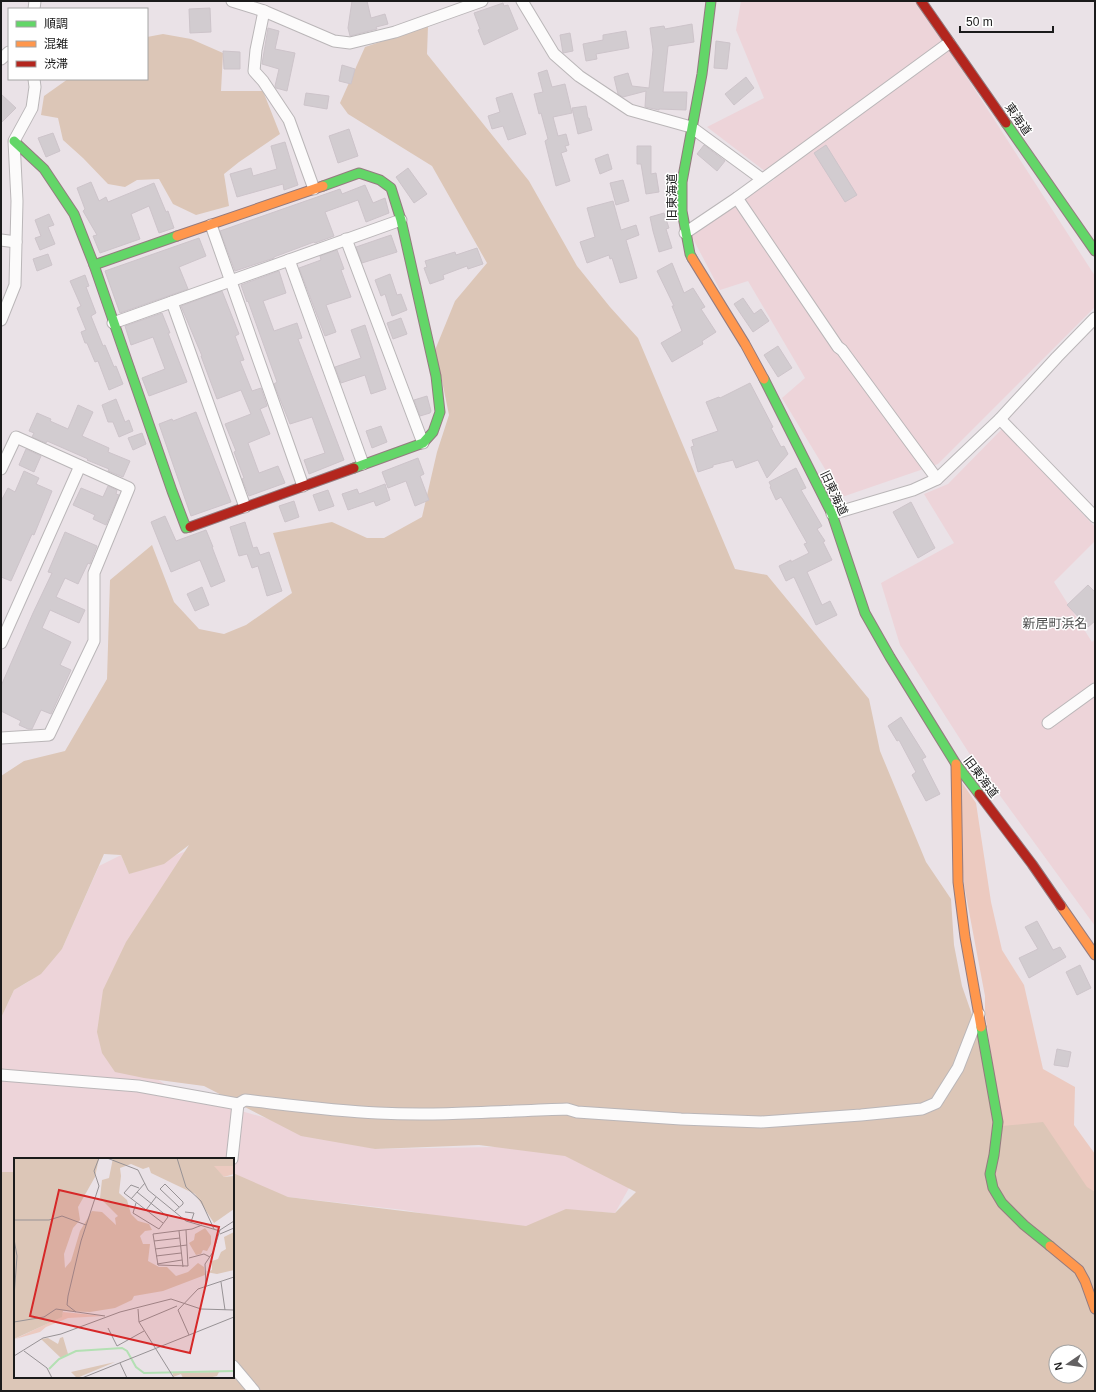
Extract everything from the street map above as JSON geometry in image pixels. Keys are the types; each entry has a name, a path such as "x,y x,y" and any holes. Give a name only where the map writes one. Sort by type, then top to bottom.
{"street":[{"path":"232,1 264,11 334,42 350,42 395,32 482,1"},
{"path":"522,1 554,54 579,76 630,110 691,127 762,179"},
{"name":"旧東海道","path":"711,1 702,74 682,182 682,210 690,254 745,344 772,394 832,514 865,613 890,658 956,764 1032,864 1095,955"},
{"name":"東海道","path":"921,1 1095,251"},
{"path":"264,11 256,50 254,71 289,120 314,189"},
{"path":"685,233 737,198 950,42"},
{"path":"1,320 15,285 17,201 14,141 32,108 35,87 34,80"},
{"path":"14,141 44,169 74,214 94,265 113,323 186,528 423,443 433,432 440,412 436,376 401,220 391,188 380,180 359,173 94,265"},
{"path":"737,198 838,347 842,350 937,479"},
{"path":"113,323 401,220"},
{"path":"211,225 304,486"},
{"path":"346,239 423,443"},
{"path":"1,240 16,242"},
{"path":"289,260 363,464"},
{"path":"172,302 244,507"},
{"path":"832,514 912,490 937,479 1000,419 1095,318"},
{"path":"1000,419 1095,517"},
{"path":"1,469 16,437 129,488 94,573 94,641 49,735 1,738"},
{"path":"1,643 4,631 80,466"},
{"path":"1048,723 1095,689"},
{"path":"956,764 958,882 965,937 998,1122 990,1174 992,1188 1002,1203 1024,1225 1079,1270 1085,1281 1095,1309"},
{"path":"1,1075 138,1086 238,1104 245,1100 378,1113 436,1113 567,1109 577,1112 762,1122 861,1115 922,1108 936,1103 958,1068 979,1014"},
{"path":"232,1158 238,1104"},
{"path":"234,1367 254,1391"}],"shaded area":[{"path":"741,1 916,1 1095,276 1095,307 938,464 842,497 782,398 805,378 748,281 720,290 691,235 775,179 707,127 764,98 736,30"},
{"path":"428,26 427,54 529,181 577,266 610,307 638,338 735,569 767,575 869,699 880,751 926,862 951,899 954,945 962,986 984,1049 1002,1126 1043,1122 1087,1187 1095,1192 1095,1391 1,1391 1,1172 14,1172 14,1378 234,1378 234,1173 288,1197 526,1226 566,1209 615,1213 636,1192 565,1156 479,1145 375,1149 301,1136 204,1086 144,1078 115,1072 102,1053 97,1032 103,990 126,942 189,845 164,864 129,874 121,855 104,854 62,949 41,974 14,990 1,1018 1,776 24,761 65,751 107,679 110,580 152,545 174,602 199,629 224,634 246,625 292,593 273,533 332,522 367,538 384,538 422,517 437,452 449,415 441,376 433,355 455,301 487,263 432,166 348,114 340,103 365,47"},
{"path":"163,34 191,39 223,53 221,91 263,91 280,134 224,174 229,206 196,215 173,204 159,179 137,180 125,187 108,184 63,140 58,118 41,115 44,96 67,80 148,80 148,37"},
{"path":"1002,429 1095,527 1095,541 1054,582 1092,642 1095,639 1095,926 969,753 900,645 881,583 954,543 924,494 948,484"},
{"path":"956,774 976,803 991,902 1002,950 1024,985 1043,1069 1075,1087 1074,1125 1095,1154 1095,1194 1002,1126 985,1013 985,996 964,885"},
{"path":"186,851 143,931 100,1041 178,1093 375,1149 561,1146 629,1188 615,1213 575,1210 531,1233 404,1210 288,1197 234,1179 234,1158 14,1158 14,1172 1,1172 1,1018 14,990 28,982 62,949 99,866 121,855 129,874"}],"building":[{"path":"352,1 367,1 371,18 385,14 388,24 376,27 377,29 350,36 348,28"},
{"path":"503,3 504,6 508,5 518,29 484,45 478,30 480,29 474,13"},
{"path":"210,8 211,32 190,33 189,9"},
{"path":"692,24 694,42 668,46 663,92 687,92 686,110 659,110 645,107 646,91 623,97 618,94 614,77 628,73 632,86 649,88 653,50 650,28 664,26 665,29"},
{"path":"268,28 279,31 275,49 295,53 287,91 276,88 275,86 279,69 262,64"},
{"path":"626,31 629,48 596,54 597,59 586,61 583,44 603,40 603,35"},
{"path":"570,33 573,51 563,53 560,35"},
{"path":"716,41 730,43 727,69 714,68"},
{"path":"223,51 240,52 240,69 224,69"},
{"path":"342,65 355,69 351,84 339,81"},
{"path":"547,70 552,87 565,84 572,113 553,117 558,136 566,134 569,145 565,146 567,151 561,153 570,181 556,186 545,141 548,139 534,94 543,92 538,73"},
{"path":"746,77 754,88 734,105 725,94"},
{"path":"306,93 329,96 327,109 304,105"},
{"path":"512,93 526,134 508,140 503,126 492,129 488,116 500,112 496,98"},
{"path":"1,94 16,108 1,123"},
{"path":"586,106 592,130 578,134 572,108"},
{"path":"349,129 358,156 338,163 329,136"},
{"path":"53,133 60,151 46,157 38,138"},
{"path":"285,142 298,185 284,190 283,184 237,197 230,174 251,168 253,176 277,169 271,146"},
{"path":"704,145 725,161 717,171 697,154"},
{"path":"826,145 857,195 845,202 814,153"},
{"path":"637,146 651,146 651,174 656,173 659,192 646,194 641,164 637,164"},
{"path":"608,154 612,169 600,174 595,159"},
{"path":"408,168 427,194 414,203 396,177"},
{"path":"623,180 629,201 616,205 610,183"},
{"path":"91,182 99,201 106,197 108,202 154,183 166,212 168,211 174,228 159,233 149,206 131,214 140,239 100,253 93,236 97,235 83,211 85,209 77,188"},
{"path":"365,185 373,203 385,198 389,213 366,222 358,200 325,212 334,236 235,271 220,231 340,189 342,194"},
{"path":"613,201 621,230 636,225 639,235 626,240 637,278 620,283 612,258 610,259 609,255 587,263 580,242 595,237 587,208"},
{"path":"664,213 669,228 666,229 672,248 659,252 650,217"},
{"path":"49,214 54,225 48,227 55,244 40,250 35,238 41,236 35,220"},
{"path":"391,235 397,252 362,263 356,247"},
{"path":"199,238 206,256 179,267 188,289 120,313 105,271"},
{"path":"477,248 483,264 468,269 467,266 443,275 444,279 430,284 424,268 427,267 425,261 455,252 456,255"},
{"path":"337,250 344,269 341,270 351,297 326,305 336,332 325,336 299,268 321,260 320,256"},
{"path":"48,254 52,265 37,271 33,259"},
{"path":"672,263 684,293 693,288 705,307 701,309 716,332 702,341 703,344 672,362 661,343 682,331 672,306 674,306 657,271"},
{"path":"279,271 286,293 263,301 274,331 297,323 302,338 298,339 344,460 309,474 304,460 325,453 312,417 290,424 274,384 277,382 241,285"},
{"path":"390,274 397,295 401,294 407,310 392,316 385,294 381,296 375,280"},
{"path":"85,275 89,286 86,287 96,313 91,316 103,346 105,345 123,384 109,390 98,361 95,362 81,332 86,330 77,308 81,306 70,281"},
{"path":"222,291 239,334 235,336 244,360 240,361 252,391 261,388 267,406 260,409 270,434 248,443 259,473 278,466 285,483 249,496 234,452 236,451 225,424 251,414 241,390 217,399 202,356 181,306"},
{"path":"743,298 754,314 761,309 769,321 753,332 734,304"},
{"path":"162,313 187,382 149,396 142,378 165,369 153,337 131,345 125,326"},
{"path":"401,318 407,334 393,339 387,323"},
{"path":"365,325 386,389 371,394 365,375 341,383 335,367 361,358 351,330"},
{"path":"778,346 792,368 778,377 764,355"},
{"path":"750,383 773,427 771,428 781,447 784,446 788,454 767,478 758,460 736,468 733,460 713,465 713,467 698,472 691,447 694,446 692,440 718,431 706,402 719,397 720,398"},
{"path":"427,396 431,411 430,413 420,416 414,400"},
{"path":"116,399 125,422 129,420 133,431 119,437 113,422 108,422 102,405"},
{"path":"78,405 93,412 82,436 109,448 108,452 130,461 123,477 108,471 109,469 87,460 88,459 47,441 46,443 32,437 34,433 29,431 37,413 68,429"},
{"path":"196,412 231,502 191,516 159,424 172,419 173,421"},
{"path":"381,426 387,442 372,448 366,431"},
{"path":"142,433 146,444 133,450 128,438"},
{"path":"26,449 41,456 34,472 19,465"},
{"path":"418,458 424,474 420,476 429,500 415,506 406,481 388,488 382,472"},
{"path":"796,468 806,488 801,490 822,526 817,529 825,541 823,542 832,560 807,572 822,605 830,601 837,615 816,625 794,577 786,581 779,566 809,553 804,544 807,543 781,497 776,500 769,482"},
{"path":"24,471 39,478 36,484 52,491 34,535 32,534 11,581 1,577 1,501 8,488 15,492"},
{"path":"385,484 390,500 376,506 374,501 348,510 342,494 357,489 359,494"},
{"path":"108,486 117,490 116,494 119,495 106,525 93,519 95,515 73,505 81,488 103,497"},
{"path":"328,490 334,506 319,511 313,495"},
{"path":"294,501 299,517 285,522 279,506"},
{"path":"911,502 935,548 918,558 893,512"},
{"path":"165,516 176,541 206,530 225,581 211,587 200,560 171,572 151,522"},
{"path":"245,522 253,548 257,547 260,555 269,552 282,591 267,596 258,566 252,568 247,554 239,556 230,527"},
{"path":"65,532 97,546 90,564 88,563 78,584 65,578 56,597 85,610 79,623 50,610 42,628 71,642 60,665 71,670 51,714 41,710 32,729 28,729 19,725 21,721 1,711 1,686 52,573 48,572"},
{"path":"1088,585 1095,592 1095,621 1088,627 1067,605"},
{"path":"202,587 209,605 195,611 187,594"},
{"path":"901,717 926,757 922,759 940,794 926,801 912,775 916,772 899,740 897,741 888,726"},
{"path":"1037,921 1053,950 1060,947 1066,957 1029,978 1019,958 1038,949 1025,927"},
{"path":"1080,965 1091,988 1077,995 1066,972"},
{"path":"1057,1049 1071,1052 1068,1067 1054,1065"}],"traffic: fast":[{"path":"692,258 682,211 682,182 702,74 711,1"},
{"path":"1006,123 1095,251"},
{"path":"14,141 44,169 74,214 94,265 172,491 186,528 190,527"},
{"path":"323,186 359,173 380,180 391,188 401,220 436,376 440,412 433,432 423,443 354,468"},
{"path":"94,265 177,236"},
{"path":"764,379 832,514 865,613 890,657 956,764 979,794"},
{"path":"981,1027 998,1122 990,1174 993,1188 1002,1203 1024,1225 1050,1246"}],"traffic: slow":[{"path":"177,236 323,186"},
{"path":"692,258 745,344 764,379"},
{"path":"956,764 958,882 965,937 981,1027"},
{"path":"1061,906 1095,955"},
{"path":"1050,1246 1079,1270 1085,1281 1095,1309"}],"traffic: jam":[{"path":"921,1 1006,123"},
{"path":"190,527 354,468"},
{"path":"979,794 1032,864 1061,906"}],"district":[{"name":"新居町浜名","path":"1055,623"}]}
